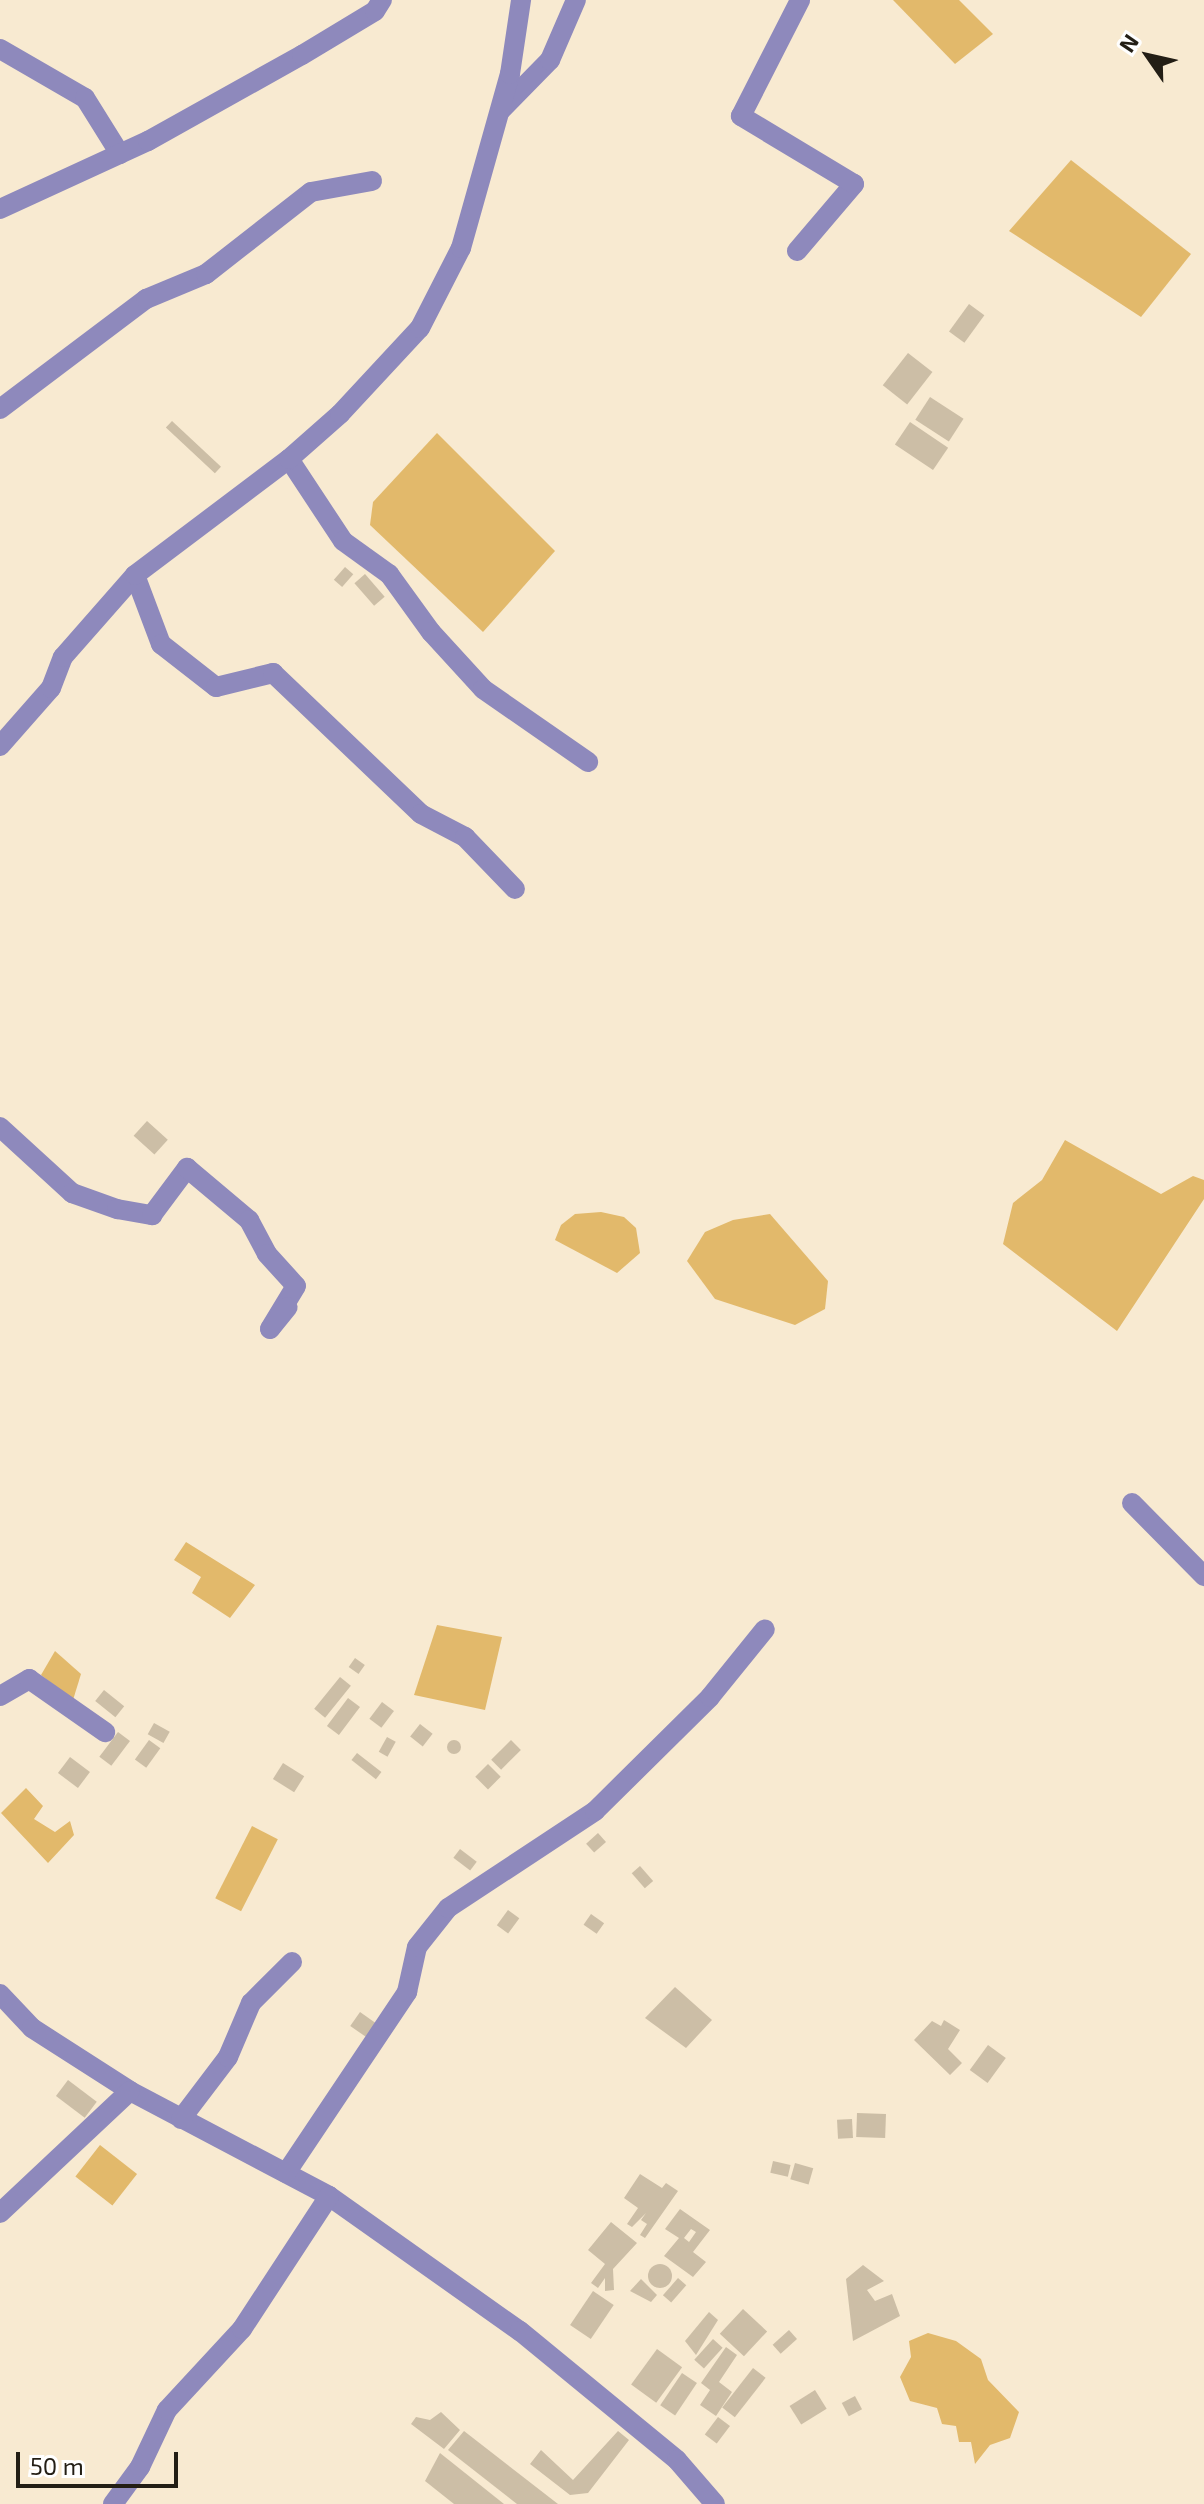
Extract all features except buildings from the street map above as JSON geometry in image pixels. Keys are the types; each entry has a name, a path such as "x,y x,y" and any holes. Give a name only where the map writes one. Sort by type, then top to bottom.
{"street":[{"path":"0,209 120,154 302,55 375,11 382,0"},
{"path":"0,746 51,688 63,657 135,575 289,459 340,414 420,328 461,248 498,113 521,0"},
{"path":"498,113 550,60 576,0"},
{"path":"797,251 854,184 741,116 800,0"},
{"path":"0,49 85,98 120,154"},
{"path":"0,409 146,299 206,274 311,192 372,181"},
{"path":"289,459 343,541 389,574 431,632 483,689 588,762"},
{"path":"135,575 161,644 216,687 273,673 421,814 465,837 515,889"},
{"path":"0,1127 72,1193 117,1209 152,1215 187,1168 249,1220 267,1254 296,1286 270,1329 288,1307"},
{"path":"1132,1503 1204,1576"},
{"path":"286,2173 407,1992 417,1947 448,1908 595,1811 710,1697 765,1629"},
{"path":"0,1696 29,1679 105,1732"},
{"path":"181,2119 228,2057 251,2003 292,1962"},
{"path":"0,1994 32,2028 130,2091 329,2196 520,2331 677,2460 715,2504"},
{"path":"0,2213 130,2091"},
{"path":"113,2504 140,2467 167,2410 242,2329 329,2196"}],"shaded area":[{"path":"893,0 959,0 993,34 955,64"},
{"path":"1071,160 1191,254 1141,317 1009,231"},
{"path":"437,433 555,551 483,632 370,525 373,502"},
{"path":"1065,1140 1161,1194 1193,1176 1204,1180 1204,1199 1117,1331 1003,1244 1013,1203 1042,1180"},
{"path":"601,1212 624,1217 636,1228 640,1253 617,1273 555,1240 561,1225 575,1214"},
{"path":"770,1214 828,1281 825,1309 795,1325 715,1299 687,1261 705,1232 733,1220"},
{"path":"186,1542 255,1585 230,1618 192,1593 201,1577 174,1560"},
{"path":"437,1625 502,1637 485,1710 414,1695"},
{"path":"55,1651 81,1674 73,1700 41,1675"},
{"path":"26,1788 43,1806 34,1819 55,1832 70,1821 74,1835 48,1863 1,1813"},
{"path":"252,1826 278,1839 241,1911 215,1898"},
{"path":"100,2145 137,2174 112,2205 75,2177"},
{"path":"928,2333 956,2341 981,2359 988,2380 1019,2412 1010,2438 990,2445 975,2464 971,2442 959,2442 956,2426 942,2424 937,2408 910,2401 900,2377 911,2357 909,2341"}]}
